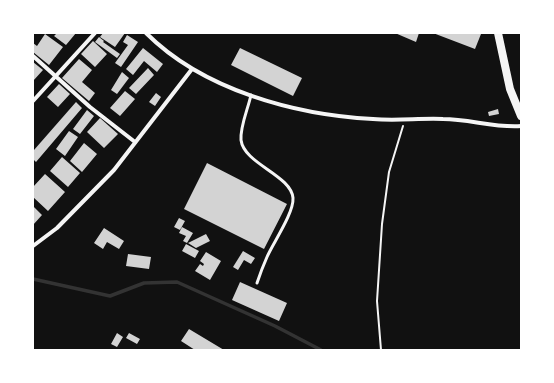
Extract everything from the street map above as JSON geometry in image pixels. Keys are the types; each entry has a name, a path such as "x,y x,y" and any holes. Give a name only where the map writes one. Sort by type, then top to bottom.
{"main road":[{"path":"498,33 510,89 521,116"}],"street":[{"path":"33,102 95,33"},
{"path":"146,33 192,69 265,101 316,113 374,120 444,118 492,126 521,126"},
{"path":"33,56 90,107 135,142"},
{"path":"33,246 58,228 114,170 192,69"}],"lane":[{"path":"251,95 242,128 241,141 247,151 265,169 284,182 291,190 293,200 288,217 267,256 257,283"}],"path":[{"path":"381,350 376,301 382,224 389,172 406,120"}],"building":[{"path":"57,33 76,33 66,45 54,36"},
{"path":"103,33 125,33 115,47 100,37"},
{"path":"395,33 419,33 416,42"},
{"path":"433,33 479,33 481,34 475,49"},
{"path":"45,34 63,47 49,65 33,52 33,43 37,46"},
{"path":"127,35 138,42 121,67 115,63 128,45 123,42"},
{"path":"99,37 104,41 103,42 120,54 117,58 95,42"},
{"path":"93,41 107,54 95,67 81,54"},
{"path":"143,48 163,64 157,72 144,61 133,75 126,69"},
{"path":"240,48 302,78 293,96 231,65"},
{"path":"79,59 92,70 82,82 95,93 89,101 62,78"},
{"path":"33,62 43,70 33,81"},
{"path":"148,68 154,75 136,94 129,88"},
{"path":"122,72 129,78 117,94 111,90"},
{"path":"59,84 70,94 58,107 47,97"},
{"path":"125,91 135,99 120,116 110,108"},
{"path":"156,93 161,97 155,106 149,102"},
{"path":"76,102 82,108 36,162 33,159 33,149 34,150"},
{"path":"498,109 499,114 489,116 488,112"},
{"path":"87,110 94,116 80,134 73,129"},
{"path":"100,118 118,134 104,148 87,132"},
{"path":"69,131 78,137 65,156 56,149"},
{"path":"84,143 97,154 82,172 70,161"},
{"path":"62,157 80,173 68,187 50,171"},
{"path":"207,163 287,204 264,249 184,209"},
{"path":"45,174 65,192 48,211 33,197 33,187"},
{"path":"33,206 42,215 33,225"},
{"path":"179,218 185,221 180,230 174,227"},
{"path":"182,227 193,233 187,243 183,241 186,236 179,233"},
{"path":"104,228 124,241 119,249 107,242 103,249 94,243"},
{"path":"206,234 210,241 196,248 188,243"},
{"path":"186,244 199,251 195,258 182,251"},
{"path":"243,251 255,258 251,264 244,260 238,270 233,267"},
{"path":"206,252 221,261 210,280 195,271 200,264 203,266 204,264 200,261"},
{"path":"128,254 151,257 149,269 126,266"},
{"path":"240,282 287,303 279,321 232,300"},
{"path":"189,329 224,350 195,350 181,341"},
{"path":"117,333 123,337 117,347 111,344"},
{"path":"129,333 140,339 137,344 126,338"}],"waterway":[{"path":"33,279 110,296 144,283 177,282 275,326 321,350"}]}
